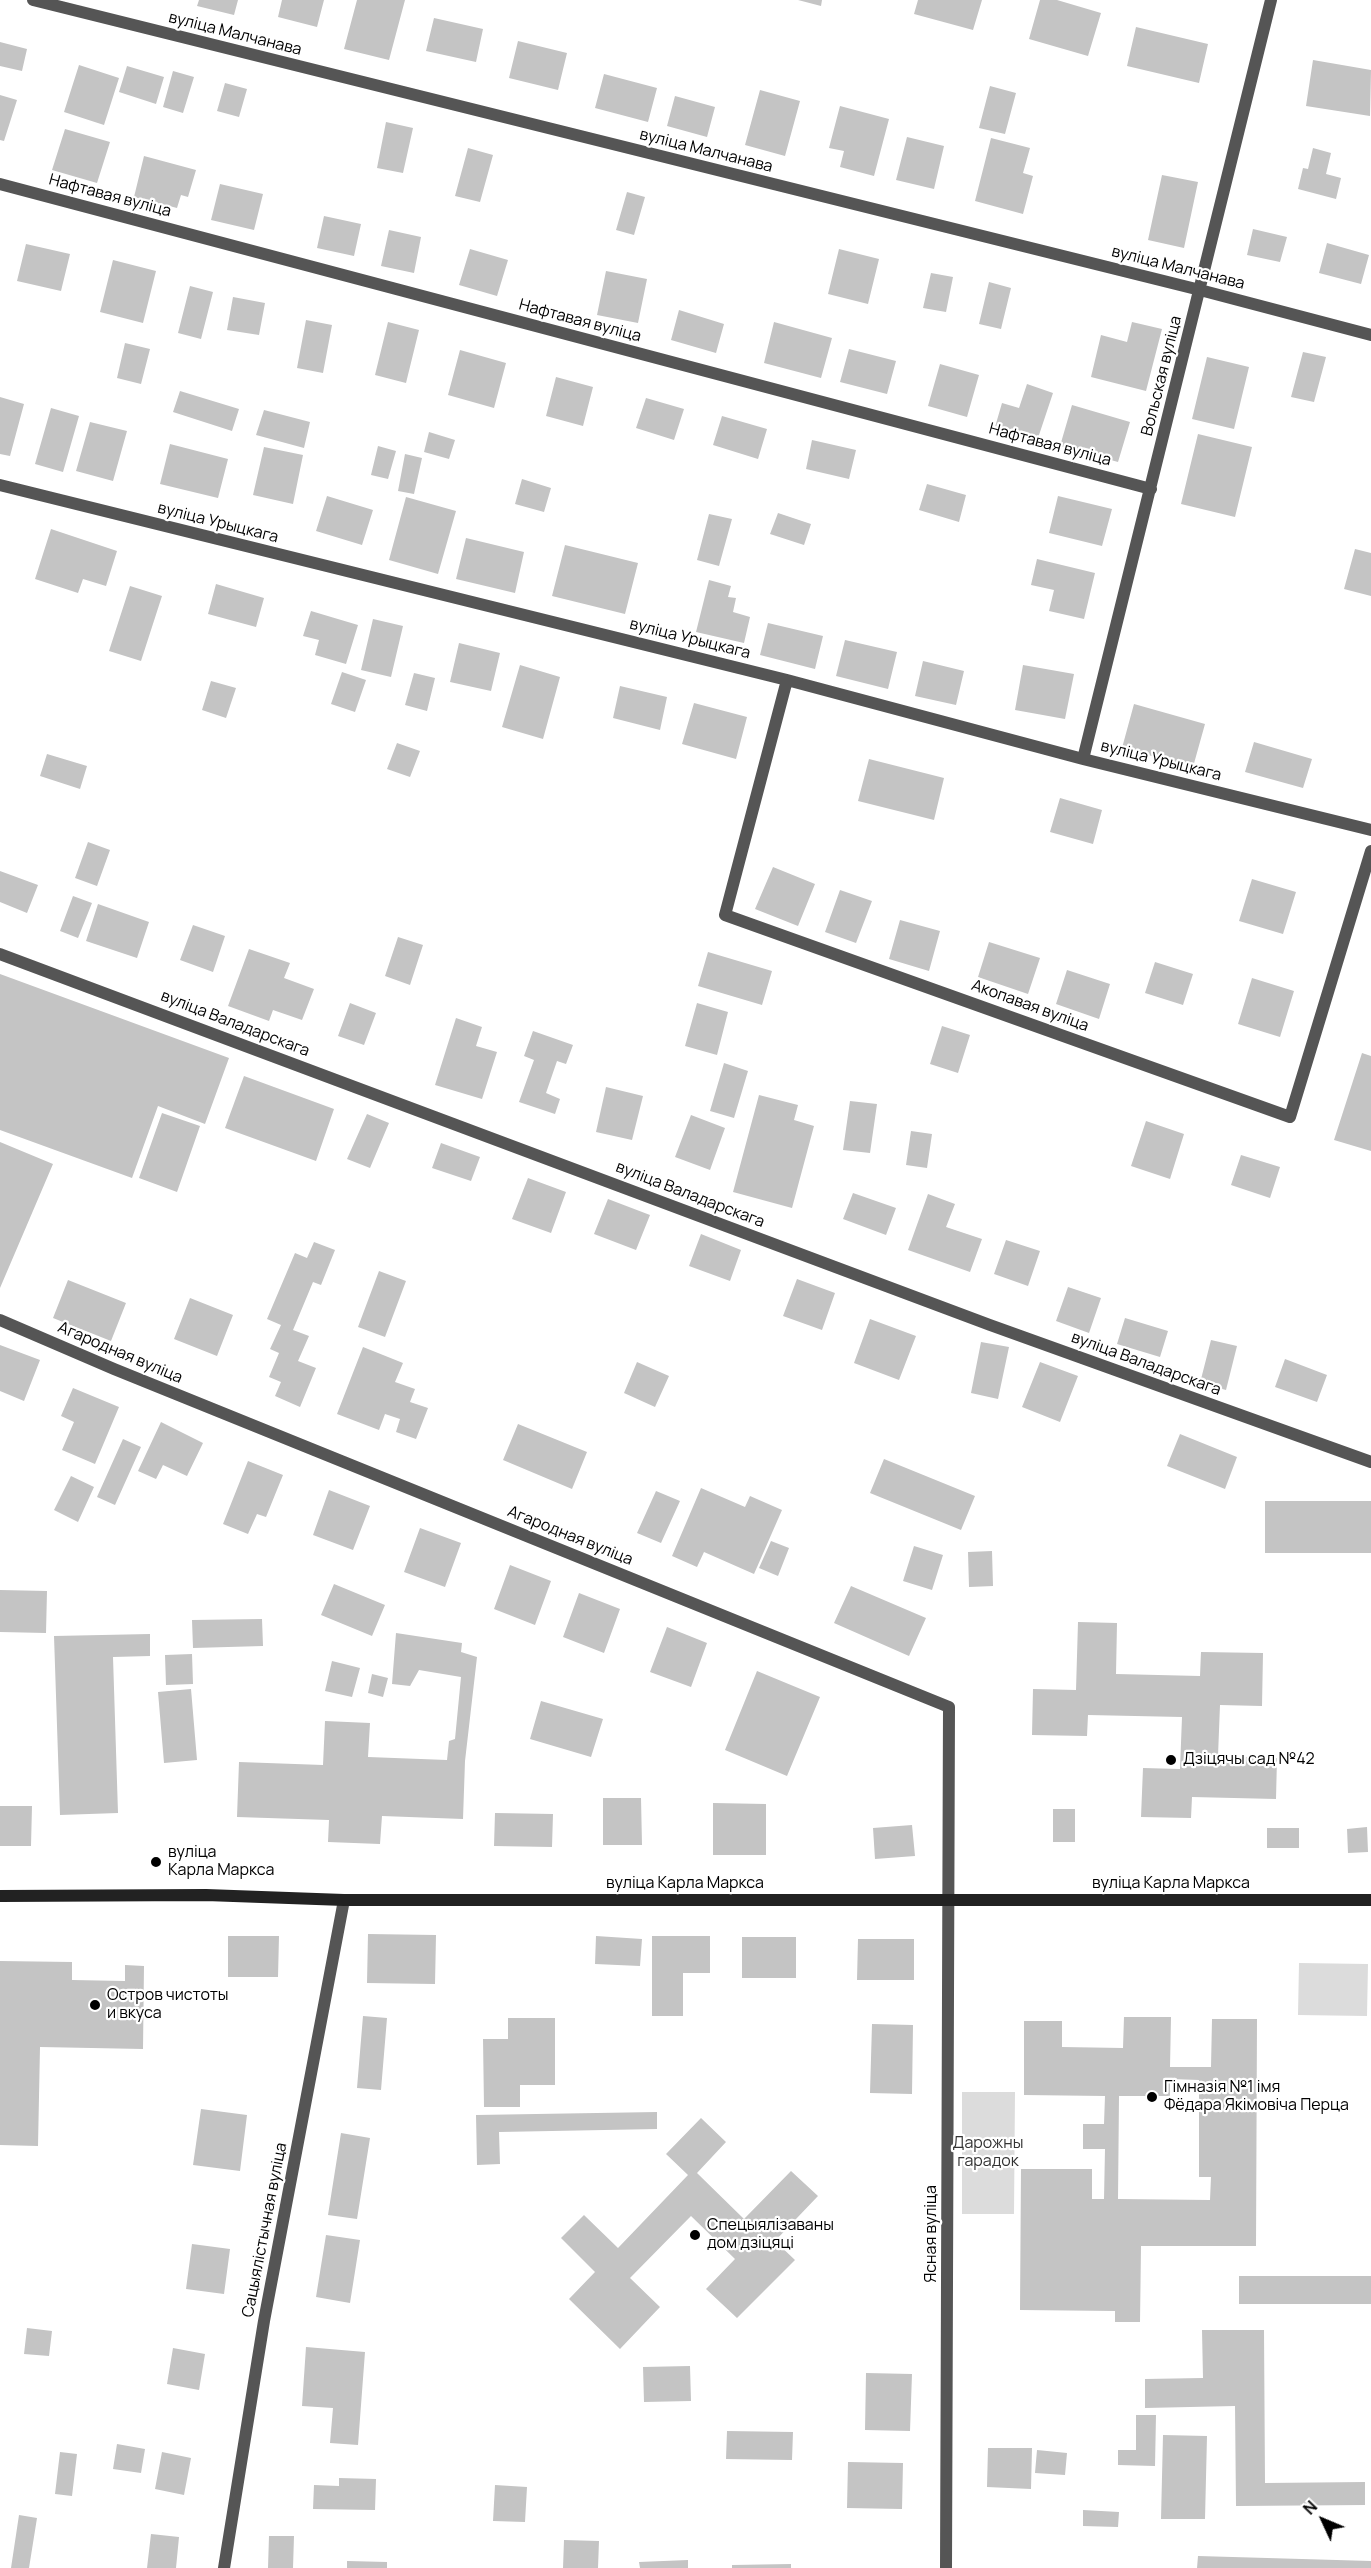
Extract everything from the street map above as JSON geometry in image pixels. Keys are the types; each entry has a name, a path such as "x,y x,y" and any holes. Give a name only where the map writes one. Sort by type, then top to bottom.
{"main road":[{"name":"вуліца Карла Маркса","path":"0,1896 206,1895 344,1900 1371,1900"}],"street":[{"name":"вуліца Малчанава","path":"33,0 1200,290 1371,335"},
{"name":"Вольская вуліца","path":"1083,759 1272,0"},
{"name":"Нафтавая вуліца","path":"0,184 1151,489"},
{"name":"вуліца Урыцкага","path":"0,485 787,680 1083,759 1371,830"},
{"name":"Акопавая вуліца","path":"787,680 725,915 1290,1117 1371,851"},
{"name":"вуліца Валадарскага","path":"0,954 990,1325 1371,1462"},
{"name":"Агародная вуліца","path":"0,1320 125,1373 949,1707 949,1900"},
{"name":"Сацыялістычная вуліца","path":"224,2568 264,2321 344,1900"},
{"name":"Ясная вуліца","path":"946,2568 949,1900"}],"green space":[{"path":"1299,1963 1368,1964 1367,2016 1298,2015"},
{"name":"Дарожны гарадок","path":"962,2092 1015,2092 1014,2214 962,2214"}],"building":[{"path":"199,0 238,0 234,15 197,6"},
{"path":"282,0 324,0 317,27 278,17"},
{"path":"357,0 405,0 389,60 344,49"},
{"path":"798,0 822,0 821,6"},
{"path":"918,0 982,0 973,30 914,14"},
{"path":"1040,0 1057,0 1101,13 1088,56 1029,39"},
{"path":"434,18 483,29 476,62 426,51"},
{"path":"1136,27 1208,44 1199,83 1127,66"},
{"path":"518,41 567,53 558,90 509,78"},
{"path":"0,42 27,49 22,71 0,66"},
{"path":"1313,60 1371,70 1370,116 1306,106"},
{"path":"79,65 119,78 104,125 64,112"},
{"path":"127,66 164,77 156,104 119,92"},
{"path":"173,71 194,77 183,113 163,107"},
{"path":"604,74 657,88 648,122 595,108"},
{"path":"225,83 247,89 239,117 217,111"},
{"path":"990,86 1016,93 1005,134 979,128"},
{"path":"760,90 800,101 785,156 745,145"},
{"path":"0,95 17,100 4,141 0,140"},
{"path":"675,96 715,107 707,137 667,126"},
{"path":"840,106 889,119 874,176 840,167 844,151 829,148"},
{"path":"386,122 413,128 403,173 377,168"},
{"path":"65,129 110,142 97,183 52,170"},
{"path":"907,137 944,146 934,189 896,180"},
{"path":"991,138 1030,148 1023,173 1033,176 1023,214 975,201"},
{"path":"468,148 493,155 480,202 455,196"},
{"path":"1313,148 1331,153 1326,174 1341,178 1336,199 1298,189 1303,168 1308,169"},
{"path":"144,156 196,170 188,197 181,195 177,208 134,197"},
{"path":"1162,175 1198,182 1184,248 1148,240"},
{"path":"220,184 263,194 254,230 211,220"},
{"path":"627,192 645,197 634,235 616,230"},
{"path":"324,216 361,224 354,256 317,248"},
{"path":"1253,229 1287,237 1280,262 1247,255"},
{"path":"389,230 421,237 414,273 381,266"},
{"path":"1327,243 1369,255 1361,284 1319,273"},
{"path":"26,244 70,254 61,291 17,281"},
{"path":"470,249 508,260 497,296 459,285"},
{"path":"839,249 879,259 868,304 828,294"},
{"path":"113,260 156,271 143,323 100,312"},
{"path":"606,271 647,279 638,323 597,315"},
{"path":"931,273 953,277 946,312 923,308"},
{"path":"989,282 1011,288 1001,329 979,324"},
{"path":"190,286 213,292 201,339 178,333"},
{"path":"233,297 265,303 259,335 227,330"},
{"path":"679,310 724,324 716,353 671,340"},
{"path":"306,320 332,325 323,373 297,368"},
{"path":"388,322 419,330 406,383 375,375"},
{"path":"774,322 832,338 821,378 764,363"},
{"path":"1132,322 1162,329 1146,391 1091,377 1101,335 1127,342"},
{"path":"125,343 150,349 141,384 117,378"},
{"path":"849,349 896,361 887,394 840,382"},
{"path":"460,350 506,363 494,408 448,395"},
{"path":"1303,352 1326,357 1314,402 1291,397"},
{"path":"1207,357 1249,367 1234,429 1192,419"},
{"path":"940,364 979,375 967,417 928,406"},
{"path":"556,377 593,387 583,426 546,416"},
{"path":"1027,384 1053,393 1037,441 995,427 1002,403 1019,408"},
{"path":"180,391 239,409 232,431 173,412"},
{"path":"0,397 24,404 10,456 0,454"},
{"path":"646,398 684,409 674,440 636,428"},
{"path":"1072,405 1130,422 1118,462 1060,446"},
{"path":"51,408 79,416 63,472 35,464"},
{"path":"264,410 310,422 304,448 256,435"},
{"path":"722,416 767,429 758,459 713,445"},
{"path":"90,422 127,431 113,481 76,471"},
{"path":"429,432 455,440 449,459 424,452"},
{"path":"1198,434 1252,447 1235,517 1181,504"},
{"path":"812,440 856,450 849,479 806,469"},
{"path":"170,444 228,459 218,498 160,484"},
{"path":"378,446 396,451 388,479 371,475"},
{"path":"264,447 303,455 293,504 253,495"},
{"path":"405,454 422,458 414,494 398,491"},
{"path":"522,479 551,488 544,512 515,504"},
{"path":"927,484 966,495 959,522 919,510"},
{"path":"327,496 373,510 362,545 316,531"},
{"path":"1058,496 1112,509 1102,546 1049,533"},
{"path":"406,497 456,511 438,574 389,560"},
{"path":"778,513 811,524 804,545 770,534"},
{"path":"709,514 732,519 719,566 697,560"},
{"path":"51,529 117,551 106,586 83,579 78,593 35,579"},
{"path":"466,538 524,552 515,593 456,579"},
{"path":"565,545 638,563 625,614 552,596"},
{"path":"1355,549 1371,553 1371,596 1344,589"},
{"path":"1037,559 1095,573 1084,619 1049,611 1054,590 1031,585"},
{"path":"709,580 731,586 728,597 736,598 733,612 750,617 744,643 696,632"},
{"path":"216,584 264,598 256,627 208,614"},
{"path":"130,586 162,596 141,661 109,651"},
{"path":"311,611 358,625 346,664 315,655 319,640 303,636"},
{"path":"373,619 403,626 391,677 361,670"},
{"path":"768,623 823,636 815,669 760,655"},
{"path":"845,640 897,652 888,689 836,676"},
{"path":"459,643 500,653 491,691 450,682"},
{"path":"923,661 964,671 956,705 915,696"},
{"path":"520,665 560,677 543,739 502,727"},
{"path":"1023,665 1074,674 1065,719 1015,710"},
{"path":"342,672 366,680 355,712 331,704"},
{"path":"414,673 435,678 427,711 405,705"},
{"path":"211,681 236,688 226,718 202,710"},
{"path":"620,686 667,697 660,730 613,718"},
{"path":"694,703 747,717 736,759 682,744"},
{"path":"1134,704 1205,724 1193,767 1122,748"},
{"path":"1254,742 1312,759 1303,788 1245,772"},
{"path":"397,743 420,751 410,777 387,769"},
{"path":"47,754 87,766 80,789 40,776"},
{"path":"869,759 944,778 934,820 858,801"},
{"path":"1060,798 1102,810 1093,844 1050,832"},
{"path":"88,842 110,850 97,886 75,878"},
{"path":"773,867 815,884 798,926 755,909"},
{"path":"0,871 38,885 27,913 0,902"},
{"path":"1252,879 1296,892 1283,934 1239,921"},
{"path":"840,890 872,901 856,943 825,932"},
{"path":"73,896 92,903 78,938 60,931"},
{"path":"98,904 149,922 137,958 86,941"},
{"path":"900,920 940,931 929,971 889,959"},
{"path":"193,925 225,936 213,972 180,960"},
{"path":"398,937 423,945 410,985 385,976"},
{"path":"989,942 1040,958 1028,994 978,977"},
{"path":"249,949 290,963 284,978 314,989 302,1020 273,1010 269,1021 228,1006"},
{"path":"708,952 772,971 762,1005 698,986"},
{"path":"1155,962 1193,974 1183,1005 1145,993"},
{"path":"1067,970 1110,984 1099,1019 1056,1004"},
{"path":"0,974 229,1058 205,1124 158,1106 132,1178 0,1130"},
{"path":"1252,978 1294,991 1280,1037 1238,1024"},
{"path":"350,1003 376,1013 364,1045 338,1036"},
{"path":"697,1003 728,1012 717,1055 685,1046"},
{"path":"456,1018 482,1027 476,1046 497,1052 482,1099 435,1085"},
{"path":"942,1026 970,1035 958,1073 930,1064"},
{"path":"533,1031 573,1045 566,1064 557,1061 546,1093 560,1099 555,1114 519,1102 534,1060 524,1056"},
{"path":"1362,1053 1371,1056 1371,1151 1334,1140"},
{"path":"724,1063 748,1071 734,1118 710,1111"},
{"path":"244,1076 334,1109 316,1161 225,1128"},
{"path":"606,1087 643,1096 632,1140 596,1132"},
{"path":"759,1095 798,1105 794,1120 814,1126 792,1208 733,1192"},
{"path":"850,1101 877,1104 870,1153 843,1150"},
{"path":"162,1113 200,1126 177,1192 139,1178"},
{"path":"367,1114 389,1123 370,1168 347,1159"},
{"path":"691,1115 725,1128 710,1170 675,1157"},
{"path":"1146,1121 1184,1134 1170,1179 1131,1166"},
{"path":"911,1131 932,1134 927,1168 906,1165"},
{"path":"0,1142 53,1164 0,1288"},
{"path":"441,1143 480,1157 471,1181 432,1168"},
{"path":"1241,1155 1280,1167 1270,1198 1231,1185"},
{"path":"528,1178 566,1192 551,1233 512,1219"},
{"path":"853,1193 896,1208 886,1235 843,1219"},
{"path":"928,1194 955,1204 946,1227 982,1239 970,1272 908,1250"},
{"path":"608,1199 650,1215 636,1250 594,1234"},
{"path":"701,1234 741,1250 730,1281 689,1266"},
{"path":"1006,1240 1040,1251 1028,1286 994,1274"},
{"path":"314,1242 335,1250 321,1285 313,1282 293,1330 309,1336 298,1361 316,1368 300,1407 275,1396 281,1382 269,1377 279,1353 270,1349 281,1325 267,1319 295,1253 307,1258"},
{"path":"379,1271 406,1281 385,1337 358,1327"},
{"path":"797,1279 835,1293 822,1330 783,1316"},
{"path":"68,1280 126,1303 111,1341 53,1318"},
{"path":"1068,1287 1101,1298 1089,1333 1056,1321"},
{"path":"190,1298 233,1315 217,1356 174,1339"},
{"path":"1125,1318 1168,1331 1160,1357 1117,1344"},
{"path":"870,1319 916,1336 899,1380 854,1363"},
{"path":"1211,1340 1237,1346 1226,1390 1200,1383"},
{"path":"981,1342 1009,1347 998,1399 971,1393"},
{"path":"0,1345 40,1360 24,1401 0,1391"},
{"path":"363,1347 403,1363 395,1382 415,1389 410,1402 428,1408 416,1439 396,1432 400,1419 385,1414 379,1430 337,1414"},
{"path":"1285,1359 1327,1375 1317,1402 1275,1387"},
{"path":"637,1362 669,1376 655,1407 624,1393"},
{"path":"1040,1362 1078,1376 1060,1422 1022,1407"},
{"path":"73,1388 119,1407 95,1464 62,1450 74,1422 61,1416"},
{"path":"161,1422 203,1443 187,1476 163,1465 156,1479 138,1471"},
{"path":"518,1424 587,1452 572,1489 503,1460"},
{"path":"1180,1434 1237,1457 1225,1489 1167,1466"},
{"path":"123,1439 141,1447 115,1505 97,1497"},
{"path":"884,1459 975,1496 961,1530 870,1493"},
{"path":"248,1461 283,1475 266,1517 257,1514 248,1534 223,1524"},
{"path":"71,1476 94,1487 78,1522 54,1510"},
{"path":"701,1488 745,1507 750,1496 782,1510 754,1574 704,1552 697,1567 672,1556"},
{"path":"329,1490 370,1506 353,1550 313,1535"},
{"path":"656,1491 680,1501 661,1543 637,1533"},
{"path":"1265,1501 1371,1501 1371,1553 1265,1553"},
{"path":"420,1528 461,1543 445,1587 404,1572"},
{"path":"771,1541 789,1548 778,1576 759,1568"},
{"path":"914,1546 943,1555 932,1590 903,1581"},
{"path":"992,1551 993,1586 969,1587 968,1552"},
{"path":"510,1565 551,1581 535,1625 494,1609"},
{"path":"334,1584 385,1605 372,1636 321,1615"},
{"path":"851,1586 926,1618 909,1656 834,1623"},
{"path":"0,1590 47,1591 46,1633 0,1632"},
{"path":"579,1593 620,1609 604,1653 563,1637"},
{"path":"262,1619 263,1646 193,1648 192,1620"},
{"path":"1078,1622 1117,1623 1116,1674 1200,1676 1201,1652 1263,1653 1262,1706 1220,1705 1218,1756 1277,1758 1276,1799 1192,1797 1191,1818 1141,1817 1143,1768 1180,1769 1182,1717 1088,1715 1087,1736 1032,1735 1033,1689 1076,1690"},
{"path":"667,1627 707,1643 691,1687 650,1672"},
{"path":"396,1633 462,1643 461,1652 477,1657 465,1761 463,1819 382,1816 380,1844 328,1842 329,1820 237,1817 239,1762 323,1765 325,1721 370,1723 368,1757 447,1760 449,1741 455,1739 461,1677 419,1670 410,1686 392,1684"},
{"path":"150,1634 150,1656 113,1657 118,1813 60,1815 54,1636"},
{"path":"192,1654 193,1684 166,1685 165,1655"},
{"path":"332,1661 360,1668 352,1697 325,1691"},
{"path":"757,1671 820,1697 787,1776 725,1750"},
{"path":"372,1674 388,1678 383,1697 368,1693"},
{"path":"191,1689 197,1760 164,1763 158,1692"},
{"path":"541,1701 603,1719 591,1757 530,1739"},
{"path":"603,1798 641,1798 642,1845 603,1845"},
{"path":"713,1803 766,1804 766,1855 713,1855"},
{"path":"0,1806 32,1806 31,1846 0,1846"},
{"path":"1053,1809 1075,1809 1075,1842 1053,1842"},
{"path":"495,1813 553,1814 552,1847 494,1846"},
{"path":"912,1825 915,1856 875,1859 873,1828"},
{"path":"1367,1827 1368,1852 1348,1853 1347,1829"},
{"path":"1267,1828 1299,1828 1299,1848 1267,1848"},
{"path":"368,1934 436,1935 435,1984 367,1983"},
{"path":"228,1936 279,1936 278,1977 228,1977"},
{"path":"596,1936 642,1939 640,1966 595,1964"},
{"path":"652,1936 710,1936 710,1973 683,1973 683,2016 652,2016"},
{"path":"742,1937 796,1937 796,1978 742,1978"},
{"path":"858,1939 914,1939 914,1980 857,1980"},
{"path":"0,1961 72,1962 72,1980 125,1981 125,1965 144,1966 143,2049 40,2047 38,2146 0,2145"},
{"path":"363,2016 387,2018 381,2090 357,2088"},
{"path":"1124,2017 1171,2017 1170,2067 1211,2067 1212,2019 1257,2019 1256,2246 1141,2246 1140,2322 1115,2322 1115,2311 1020,2310 1021,2169 1092,2169 1092,2199 1104,2199 1105,2149 1083,2149 1083,2124 1104,2124 1105,2096 1024,2095 1024,2021 1062,2021 1062,2047 1123,2048","holes":["1170,2079 1199,2080 1199,2177 1211,2177 1210,2200 1118,2199 1119,2096 1170,2096"]},
{"path":"508,2018 555,2018 555,2085 520,2085 520,2107 484,2107 483,2039 508,2039"},
{"path":"872,2024 913,2025 912,2094 870,2093"},
{"path":"201,2109 247,2115 240,2171 193,2165"},
{"path":"657,2112 657,2129 499,2132 500,2164 477,2165 476,2115"},
{"path":"701,2118 726,2142 697,2173 744,2219 791,2171 818,2196 775,2241 795,2260 737,2318 706,2289 735,2259 691,2216 630,2278 660,2307 620,2349 569,2299 595,2272 561,2238 584,2215 618,2248 688,2175 666,2154"},
{"path":"341,2133 370,2138 357,2219 328,2215"},
{"path":"326,2235 360,2240 350,2303 316,2297"},
{"path":"192,2244 230,2249 224,2294 186,2289"},
{"path":"1239,2276 1371,2276 1371,2304 1239,2304"},
{"path":"27,2328 52,2331 49,2356 24,2354"},
{"path":"1202,2330 1264,2330 1265,2483 1365,2482 1365,2505 1236,2506 1235,2406 1145,2408 1145,2379 1203,2378"},
{"path":"306,2347 365,2352 358,2445 330,2443 333,2408 302,2406"},
{"path":"173,2348 205,2354 199,2390 167,2384"},
{"path":"690,2366 691,2401 644,2402 643,2367"},
{"path":"866,2373 912,2374 910,2431 865,2430"},
{"path":"1136,2415 1156,2415 1155,2466 1118,2465 1118,2450 1136,2450"},
{"path":"727,2431 793,2432 792,2460 726,2459"},
{"path":"1163,2435 1207,2436 1205,2519 1161,2519"},
{"path":"117,2444 145,2449 141,2473 113,2469"},
{"path":"988,2448 1032,2448 1031,2489 987,2487"},
{"path":"1037,2450 1067,2453 1065,2475 1035,2473"},
{"path":"60,2452 77,2454 72,2496 55,2494"},
{"path":"162,2452 191,2458 184,2495 155,2489"},
{"path":"848,2462 903,2463 902,2509 847,2508"},
{"path":"339,2478 376,2479 375,2510 313,2509 314,2485 339,2486"},
{"path":"495,2485 527,2487 525,2522 493,2521"},
{"path":"1083,2510 1119,2512 1118,2527 1083,2526"},
{"path":"19,2515 37,2518 29,2568 11,2568"},
{"path":"151,2534 179,2537 176,2568 147,2568"},
{"path":"269,2536 294,2536 293,2568 268,2568"},
{"path":"564,2540 599,2541 598,2568 563,2568"},
{"path":"1198,2556 1371,2561 1371,2568 1197,2568"},
{"path":"688,2560 688,2568 640,2568 639,2562"},
{"path":"347,2561 387,2562 387,2568 347,2568"},
{"path":"791,2564 791,2568 732,2568 732,2565"}],"place":[{"name":"Дзіцячы сад №42","path":"1171,1760"},
{"name":"вуліца Карла Маркса","path":"156,1862"},
{"name":"Остров чистоты и вкуса","path":"95,2005"},
{"name":"Гімназія №1 імя Фёдара Якімовіча Перца","path":"1152,2097"},
{"name":"Спецыялізаваны дом дзіцяці","path":"695,2235"}]}
